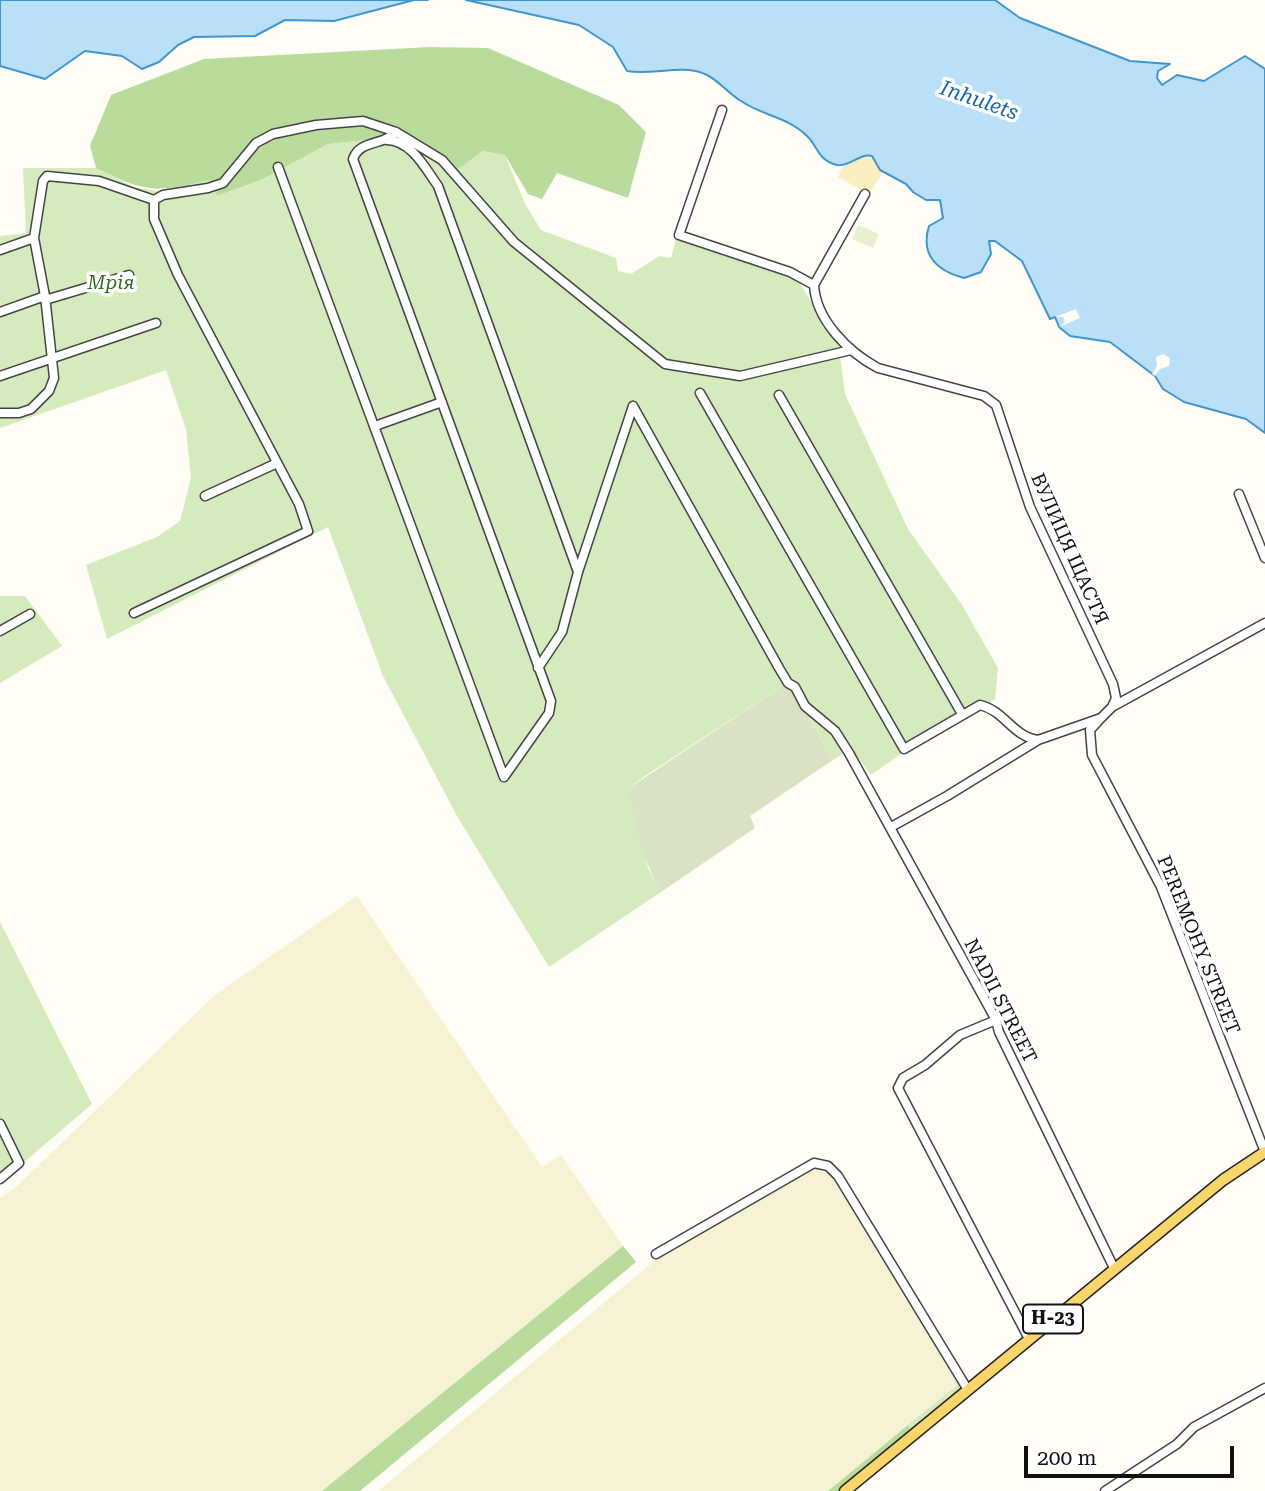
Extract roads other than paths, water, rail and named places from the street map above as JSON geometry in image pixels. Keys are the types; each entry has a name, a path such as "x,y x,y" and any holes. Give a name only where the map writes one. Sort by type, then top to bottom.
{"main road":[{"name":"Н-23","path":"845,1491 1223,1180 1265,1152"}],"street":[{"path":"722,110 679,235 790,272 814,285 865,194"},
{"path":"155,200 163,195 223,183 256,143 273,134 316,125 363,121 396,132 442,160 514,242 664,364 740,376 851,350"},
{"path":"384,140 396,132"},
{"path":"278,167 504,777 549,713 549,691 538,668 353,159 362,146 394,140 416,154 438,186 578,572 562,632 538,668"},
{"path":"0,413 25,412 41,400 54,378 45,298 34,238 43,181 47,176 99,181 155,200"},
{"path":"134,613 308,531 299,504 275,464 178,275 154,219 155,200"},
{"path":"0,250 34,238"},
{"path":"0,312 129,275"},
{"name":"ВУЛИЦЯ ЩАСТЯ","path":"814,285 815,298 821,311 851,350 878,368 984,396 996,405 1030,508 1113,684 1116,698 1112,707"},
{"path":"0,376 51,356 62,356 156,323"},
{"path":"700,393 904,749 981,705 995,709 1022,737 1038,740"},
{"path":"779,395 962,714"},
{"path":"375,426 442,402"},
{"name":"NADII STREET","path":"578,572 633,406 783,676 795,687 805,706 835,731 891,827 996,1020 999,1032 1114,1268"},
{"path":"205,496 275,464"},
{"path":"1239,494 1265,558"},
{"path":"0,631 30,614"},
{"path":"891,827 1038,740 1101,718 1112,707 1265,623"},
{"name":"PEREMOHY STREET","path":"1101,718 1090,730 1092,755 1161,887 1265,1152"},
{"path":"996,1020 960,1035 925,1065 903,1078 898,1088 1029,1339"},
{"path":"0,1124 19,1163 0,1179"},
{"path":"656,1254 814,1163 828,1166 838,1176 968,1390"},
{"path":"1105,1491 1177,1444 1194,1427 1265,1388"}],"water":[{"path":"0,0 414,0 334,21 285,20 255,36 194,37 178,45 159,62 142,69 122,56 85,51 45,79 0,66"},
{"name":"Inhulets","path":"466,0 995,0 1020,18 1130,61 1170,64 1158,71 1157,78 1162,85 1177,75 1204,81 1245,56 1265,69 1265,433 1246,419 1184,402 1163,389 1155,376 1110,342 1070,336 1059,327 1055,317 1050,319 1022,261 995,241 989,241 991,254 981,272 964,278 946,271 933,260 927,245 929,226 943,218 940,200 926,200 913,192 906,184 880,170 872,156 863,156 842,165 830,163 800,130 749,106 707,75 688,70 627,71 613,47 579,25"}],"park label":[{"name":"Мрія","path":"111,283"}]}
